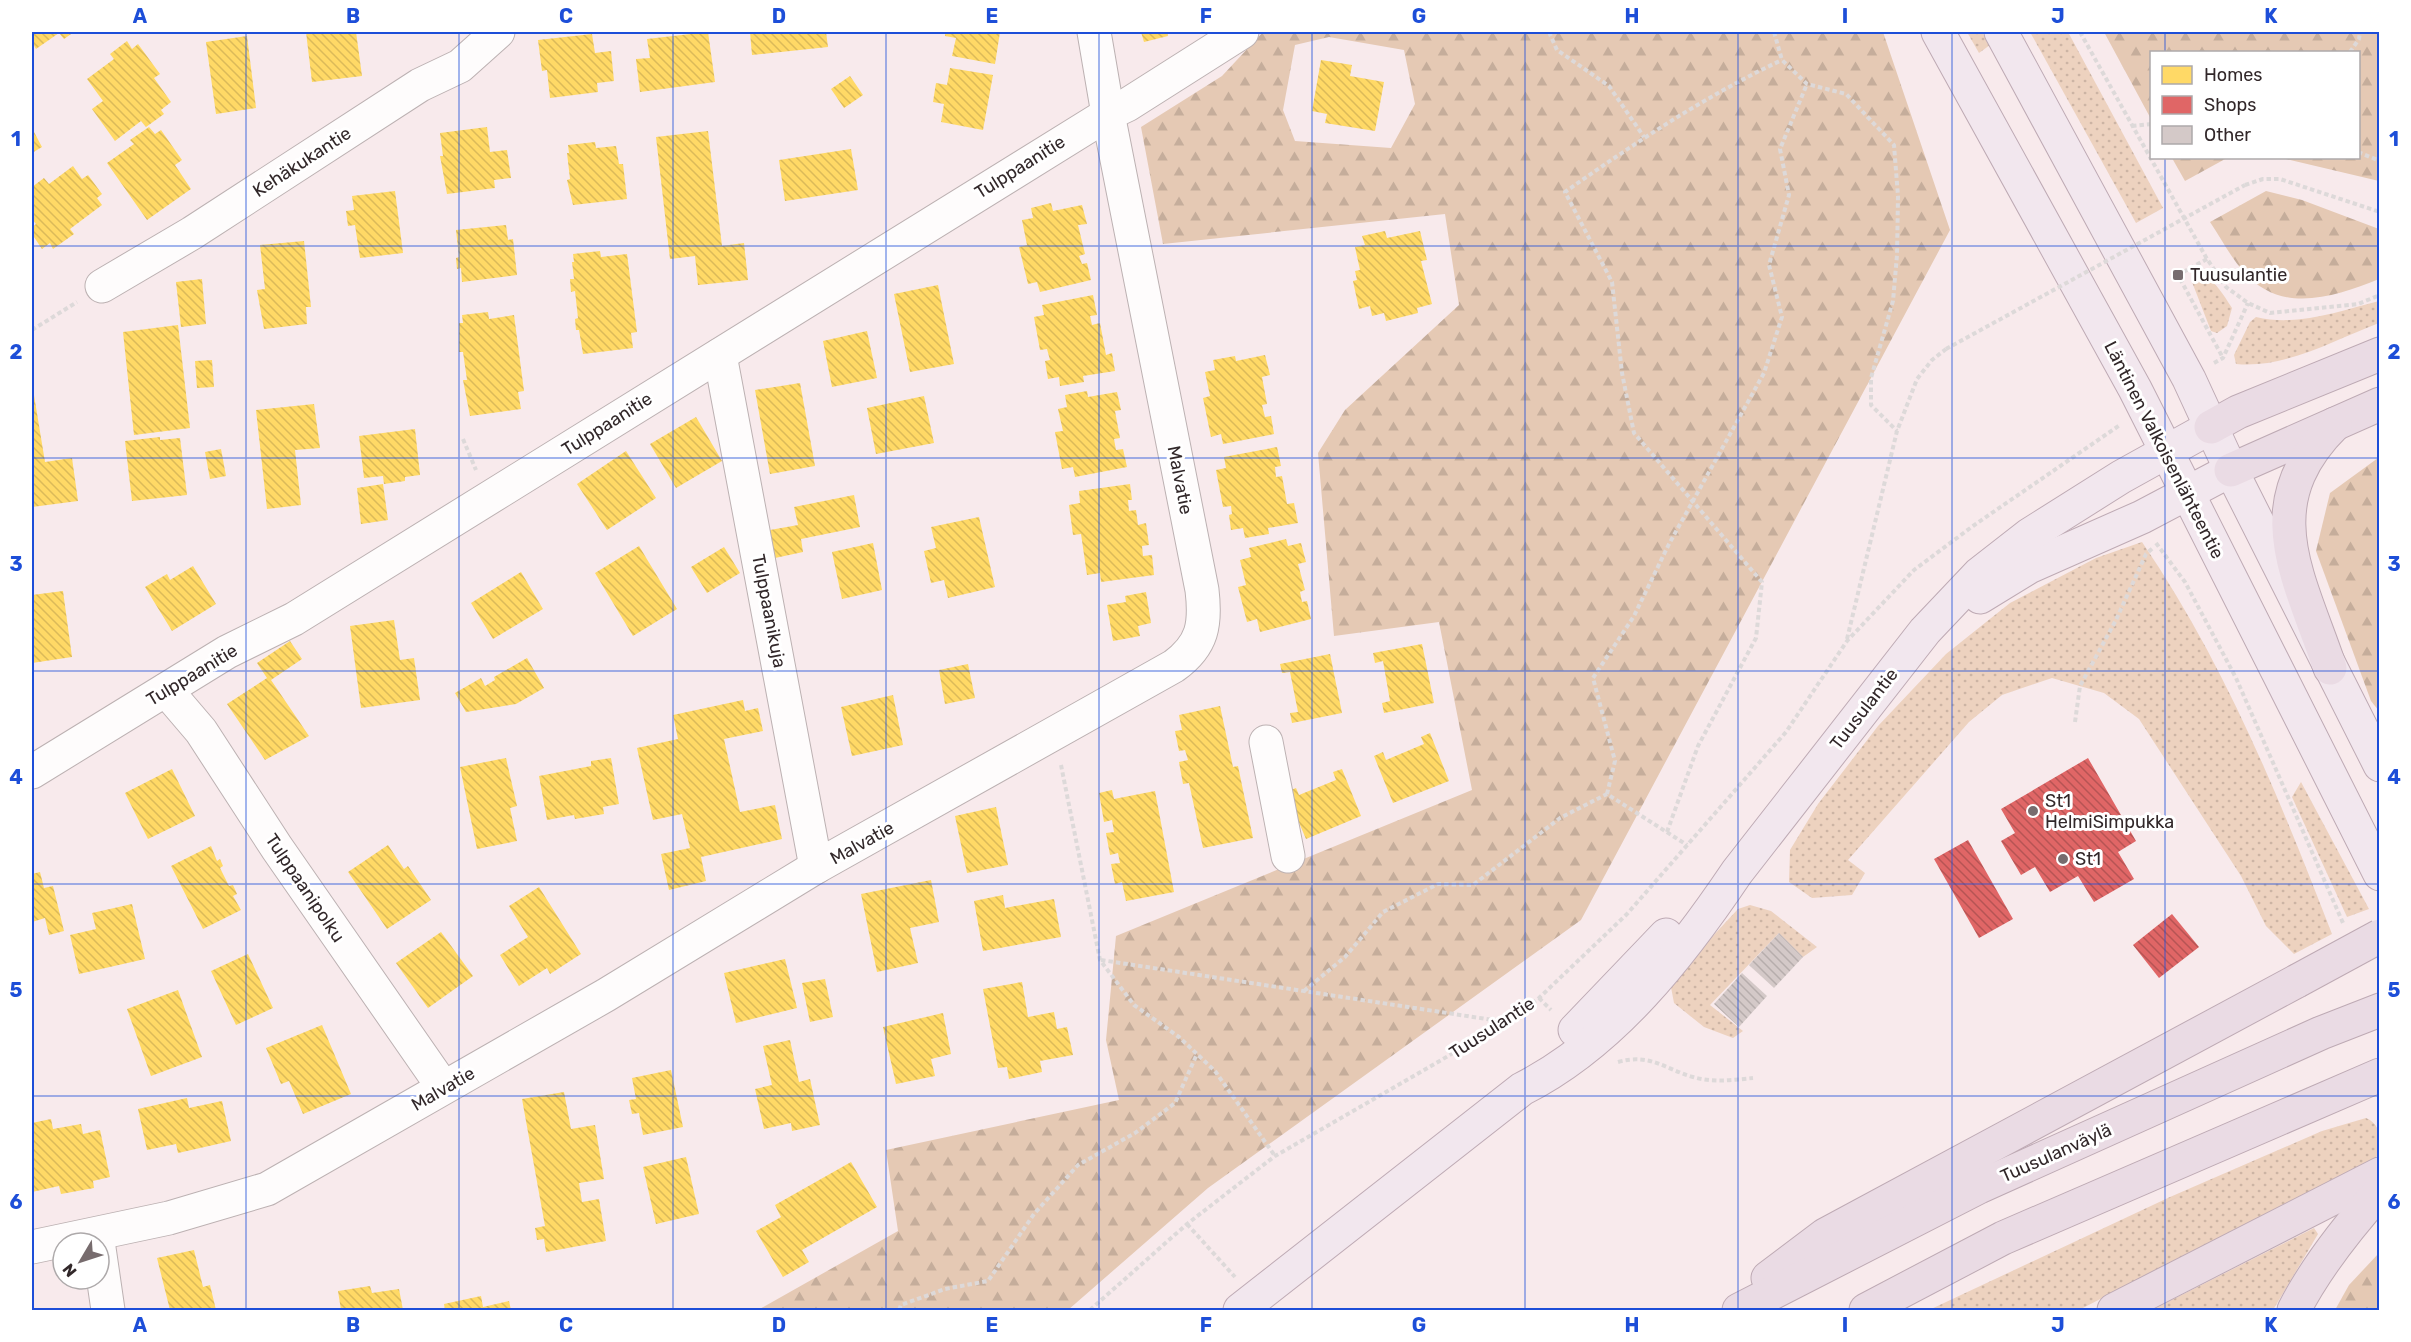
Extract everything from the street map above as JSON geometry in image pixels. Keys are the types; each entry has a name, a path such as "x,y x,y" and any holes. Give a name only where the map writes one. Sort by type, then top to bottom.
{"highway":[{"path":"2211,427 2238,412 2379,354"},
{"path":"2230,470 2379,404"},
{"path":"2330,668 2290,549 2287,518 2292,490 2301,466 2314,445 2335,424"},
{"path":"1725,1311 1825,1235 2379,936"},
{"name":"Tuusulanväylä","path":"1739,1311 1979,1187 2321,1033 2379,1010"},
{"path":"1866,1311 2002,1238 2379,1075"},
{"path":"2114,1311 2379,1174"},
{"path":"2294,1311 2307,1284 2334,1246 2379,1191"}],"main road":[{"name":"Läntinen Valkoisenlähteentie","path":"1938,32 2166,449 2379,874"},
{"path":"2001,32 2189,379 2230,470 2379,765"},
{"name":"Tuusulantie","path":"1238,1295 1522,1089 1579,1040 1694,906 1737,872 1925,631 1979,574 2030,535 2121,477 2166,449 2211,427"},
{"name":"Tuusulantie","path":"1925,631 2029,567 2150,531 2187,493 2230,470"}],"street":[{"name":"Kehäkukantie","path":"102,286 192,233 420,85 460,66 498,32"},
{"path":"1094,32 1108,114"},
{"name":"Tulppaanitie","path":"32,772 227,652 294,619 1108,114 1127,105 1224,37"},
{"name":"Malvatie","path":"111,1238 267,1189 393,1119 443,1087 606,995 816,867 1174,666 1191,654 1201,634 1205,612 1108,114"},
{"name":"Tulppaanikuja","path":"720,355 816,867"},
{"name":"Tulppaanipolku","path":"166,690 201,730 277,849 443,1087"},
{"path":"1266,742 1288,856"},
{"name":"Malvatie","path":"32,1247 51,1246"},
{"path":"105,1291 108,1311"}],"path":[{"path":"1549,32 1557,50 1609,86 1644,137"},
{"path":"1773,32 1782,60 1807,84 1846,94 1894,145 1898,196 1897,255 1893,301 1871,378 1871,405 1897,430"},
{"path":"2080,32 2150,158"},
{"path":"2351,51 2359,39 2360,32"},
{"path":"1667,832 1698,746 1756,638 1762,582 1634,433 1622,373 1612,282 1565,192 1644,137 1734,82 1782,60"},
{"path":"1304,991 1345,957 1383,912 1438,885 1473,885 1560,818 1606,794 1615,762 1593,678 1634,616 1692,503 1764,373 1782,317 1769,265 1789,195 1780,149 1807,84"},
{"path":"2132,126 2150,124"},
{"path":"2360,153 2379,161"},
{"path":"2151,159 2207,259 2226,287 2248,303 2270,312 2358,304 2379,295"},
{"name":"Tuusulantie","path":"1847,641 1897,430 1917,379 1932,360 1946,349 2245,185 2263,179 2280,179 2379,212"},
{"path":"2207,259 2178,275 2223,358"},
{"path":"32,330 102,286"},
{"path":"2189,379 2223,358 2248,303"},
{"name":"Tuusulantie","path":"1090,1311 1187,1224 1275,1156 1507,1022 1539,998 1627,914 1688,845 1786,732 1847,641 1914,570 1972,526 2102,438 2143,407"},
{"path":"2102,438 2121,477"},
{"path":"2075,722 2080,686 2116,620 2146,554 2150,531"},
{"path":"2150,531 2185,582 2236,678 2321,878 2345,928"},
{"path":"1054,733 1100,960 1134,1005 1179,1037 1215,1071 1275,1156"},
{"path":"1606,794 1688,845"},
{"path":"1100,960 1507,1022"},
{"path":"1539,998 1605,1066 1636,1058 1653,1061 1694,1078 1721,1081 1753,1078"},
{"path":"899,1311 901,1305 945,1289 988,1281 1034,1214 1078,1165 1135,1133 1175,1103 1197,1054"},
{"path":"1187,1224 1238,1295"}],"shaded area":[{"path":"1967,32 1982,32 1990,45 1979,53"},
{"path":"2030,32 2068,32 2163,208 2136,223"},
{"path":"2198,274 2209,279 2222,292 2232,308 2227,326 2217,333 2211,331 2192,282"},
{"path":"2379,301 2379,323 2291,358 2273,362 2236,364 2234,355 2250,322 2256,317 2271,320 2303,319"},
{"path":"2142,542 2199,635 2248,732 2271,782 2332,934 2294,954 2266,926 2241,876 2139,719 2104,693 2052,678 2002,695 1969,722 1848,860 1865,873 1852,895 1812,898 1789,882 1790,850 1818,804 1878,726 1946,654 2010,603 2096,558"},
{"path":"2301,782 2369,909 2347,917 2292,797"},
{"path":"1750,905 1771,911 1817,947 1803,957 1779,933 1710,1005 1743,1031 1733,1038 1704,1027 1674,1003 1670,982 1738,909"},
{"path":"2366,1118 2377,1128 2379,1153 2376,1157 2079,1310 1929,1310 2170,1197 2322,1131"},
{"path":"2314,1228 2318,1234 2273,1310 2152,1310"}],"green space":[{"path":"1263,32 1883,32 1950,230 1581,920 1208,1188 1068,1310 758,1310 898,1231 886,1150 1119,1100 1106,1040 1116,936 1472,790 1439,622 1334,636 1318,453 1345,410 1459,305 1445,214 1163,244 1141,127 1222,76","holes":["1329,37 1404,50 1415,104 1391,148 1295,141 1283,110 1295,45"]},
{"path":"2104,32 2379,32 2379,181 2286,159 2360,159 2360,51 2150,51 2150,117"},
{"path":"2173,159 2225,159 2185,181"},
{"path":"2266,191 2302,200 2379,229 2379,279 2344,292 2308,298 2291,298 2274,294 2259,285 2239,266 2210,222"},
{"path":"2378,458 2379,711 2371,701 2316,551 2330,493"},
{"path":"2379,1253 2379,1310 2335,1310 2349,1285"}],"building: Homes":[{"path":"32,32 74,32 64,39 59,33 36,49 32,42"},
{"path":"306,32 356,32 362,76 312,82"},
{"path":"708,32 715,82 640,92 636,59 650,58 647,39"},
{"path":"750,32 826,32 828,47 752,55"},
{"path":"945,32 1000,32 995,64 952,56 956,38 945,36"},
{"path":"1141,32 1167,32 1168,36 1144,42"},
{"path":"592,34 595,53 611,51 614,81 597,83 598,92 550,98 547,70 542,71 538,40"},
{"path":"247,36 256,108 216,114 206,42"},
{"path":"127,41 132,49 138,44 160,74 154,78 171,102 161,110 164,114 146,127 141,121 115,141 92,109 103,101 87,79 114,59 110,54"},
{"path":"1321,60 1352,65 1350,76 1384,82 1375,131 1325,123 1327,114 1312,111"},
{"path":"950,68 993,75 983,130 941,122 944,104 933,102 936,83 947,85"},
{"path":"850,76 863,95 844,108 831,89"},
{"path":"149,127 155,134 161,130 182,160 175,165 191,189 147,220 107,163 134,144 130,140"},
{"path":"487,127 490,152 507,150 511,178 494,180 495,188 447,194 440,156 443,156 440,133"},
{"path":"708,131 722,246 744,243 748,280 698,285 695,256 670,259 656,137"},
{"path":"34,132 42,147 32,153 32,133"},
{"path":"595,142 596,148 616,146 619,164 623,164 627,199 573,205 567,180 570,179 568,145"},
{"path":"851,149 858,190 785,201 779,160"},
{"path":"73,166 82,179 88,175 102,194 97,198 102,205 70,229 74,234 53,249 50,243 42,249 32,234 32,227 36,224 32,219 32,187 44,178 49,184"},
{"path":"395,191 403,253 360,258 355,225 348,226 346,211 354,210 352,196"},
{"path":"1051,203 1053,211 1082,205 1087,224 1078,225 1085,254 1079,256 1082,264 1087,263 1091,280 1040,292 1037,282 1028,284 1019,247 1027,245 1022,220 1033,218 1031,208"},
{"path":"506,225 508,240 513,239 517,275 462,282 461,268 457,269 456,258 459,257 456,230"},
{"path":"1385,231 1387,238 1420,231 1427,260 1421,261 1432,304 1417,308 1418,313 1386,321 1384,313 1372,316 1370,306 1359,309 1353,281 1357,280 1355,271 1360,270 1355,247 1365,245 1362,236"},
{"path":"304,241 311,307 306,307 307,324 264,329 257,290 265,289 260,245"},
{"path":"600,251 601,257 627,254 637,332 631,333 633,348 583,354 579,330 576,330 575,319 578,318 575,291 571,292 570,279 574,279 573,254"},
{"path":"202,279 206,324 181,327 176,282"},
{"path":"938,285 954,364 910,372 894,294"},
{"path":"1093,295 1097,315 1090,316 1092,325 1100,323 1106,355 1112,353 1115,371 1083,376 1084,382 1060,386 1059,377 1048,379 1045,361 1050,360 1047,349 1040,350 1034,317 1044,315 1042,305"},
{"path":"488,312 489,319 514,315 524,391 518,392 521,409 470,416 463,380 467,380 463,352 459,352 459,323 463,323 462,315"},
{"path":"178,325 190,428 134,435 123,332"},
{"path":"867,331 877,378 832,387 823,341"},
{"path":"1265,355 1270,375 1262,377 1267,404 1262,405 1265,417 1271,416 1274,434 1223,444 1221,434 1211,437 1203,398 1210,396 1205,372 1215,370 1213,360 1235,356 1236,361"},
{"path":"212,360 214,387 197,388 195,361"},
{"path":"32,383 45,462 72,458 78,501 32,507"},
{"path":"800,383 815,466 770,474 755,390"},
{"path":"1087,391 1088,397 1117,392 1121,410 1115,411 1120,438 1114,439 1116,450 1123,449 1127,467 1075,477 1073,467 1062,469 1055,432 1063,431 1058,409 1067,407 1065,395"},
{"path":"924,396 934,443 876,454 867,408"},
{"path":"314,404 320,448 295,450 301,505 267,509 256,410"},
{"path":"696,417 722,461 676,488 650,444"},
{"path":"415,429 420,475 405,477 405,481 384,484 383,476 364,478 359,436"},
{"path":"160,437 160,440 180,438 187,495 132,501 125,441"},
{"path":"1277,447 1281,466 1275,467 1276,477 1282,476 1287,504 1294,503 1298,523 1268,528 1269,534 1245,538 1243,528 1231,530 1229,515 1232,514 1231,506 1223,507 1216,470 1226,468 1224,457"},
{"path":"221,449 226,476 210,479 205,452"},
{"path":"626,451 656,498 607,530 577,484"},
{"path":"383,484 388,520 361,524 357,488"},
{"path":"1130,484 1132,500 1128,500 1129,511 1136,510 1138,525 1146,523 1149,545 1142,546 1143,556 1152,555 1154,575 1101,582 1100,573 1087,575 1081,534 1073,535 1069,505 1080,503 1079,491"},
{"path":"854,495 860,527 801,539 803,552 775,558 770,530 798,525 794,507"},
{"path":"979,517 995,587 948,598 944,580 931,583 924,551 936,548 931,527"},
{"path":"1286,539 1288,546 1301,543 1306,562 1298,564 1305,590 1300,592 1302,602 1307,601 1311,619 1260,632 1257,619 1247,622 1238,587 1246,585 1240,560 1251,557 1249,548"},
{"path":"873,543 882,590 842,599 832,552"},
{"path":"639,546 677,609 633,636 595,573"},
{"path":"724,547 740,573 707,593 691,567"},
{"path":"193,566 216,604 172,631 145,587 167,574 170,580"},
{"path":"521,572 543,609 493,639 471,603"},
{"path":"63,591 72,657 32,663 32,595"},
{"path":"1146,592 1151,623 1138,626 1140,636 1113,641 1107,605 1126,602 1125,596"},
{"path":"394,620 400,660 414,658 420,700 361,708 350,626"},
{"path":"290,641 302,659 271,680 309,736 265,760 227,704 267,678 257,663"},
{"path":"1422,644 1434,703 1384,713 1382,703 1390,701 1383,661 1375,663 1373,653"},
{"path":"1330,654 1342,713 1292,723 1290,713 1298,712 1290,672 1282,673 1280,664"},
{"path":"527,658 544,688 516,704 466,712 455,693 481,678 485,686 495,680 494,677"},
{"path":"968,664 975,698 945,704 939,670"},
{"path":"893,695 903,745 852,756 841,707"},
{"path":"743,700 745,711 758,708 763,731 724,739 740,812 775,805 782,839 701,857 706,881 669,890 661,854 690,848 682,814 653,820 637,748 678,739 673,715"},
{"path":"1220,706 1233,767 1238,766 1253,838 1203,848 1189,783 1183,784 1179,762 1188,760 1185,750 1179,751 1175,731 1182,730 1179,715"},
{"path":"1430,733 1449,781 1393,803 1374,756 1383,752 1386,760 1424,744 1421,737"},
{"path":"506,758 517,806 510,808 517,841 477,849 460,767"},
{"path":"611,758 619,804 603,807 604,814 575,819 574,815 547,820 539,776 591,766 591,761"},
{"path":"172,769 195,816 148,839 125,793"},
{"path":"1342,769 1361,816 1306,839 1286,792 1296,788 1299,795 1336,780 1333,772"},
{"path":"1112,790 1114,799 1155,791 1174,892 1126,901 1122,882 1115,884 1111,864 1120,863 1118,853 1110,855 1106,833 1114,832 1112,820 1104,822 1099,793"},
{"path":"996,807 1008,865 967,873 955,816"},
{"path":"388,845 404,869 408,866 431,900 387,929 348,872"},
{"path":"211,846 217,861 220,859 223,866 220,868 229,886 233,885 237,894 233,896 241,910 203,929 171,866"},
{"path":"40,872 44,888 53,886 64,931 49,935 45,918 32,922 32,874"},
{"path":"931,880 939,922 910,928 918,963 877,972 861,894"},
{"path":"539,887 581,954 550,974 547,968 519,986 500,955 528,937 509,906"},
{"path":"1003,895 1005,908 1054,899 1061,937 983,951 974,901"},
{"path":"132,904 145,959 79,974 70,935 96,929 92,913"},
{"path":"441,932 473,976 428,1008 396,963"},
{"path":"248,954 273,1008 236,1025 211,971"},
{"path":"785,959 797,1008 736,1023 724,973"},
{"path":"825,979 833,1017 810,1022 802,983"},
{"path":"1022,982 1028,1017 1054,1012 1057,1029 1067,1027 1073,1055 1040,1061 1042,1072 1009,1079 1007,1067 998,1068 983,989"},
{"path":"178,990 202,1057 151,1076 127,1009"},
{"path":"943,1013 951,1054 931,1059 935,1076 896,1084 883,1027"},
{"path":"322,1025 351,1094 303,1114 289,1081 281,1084 266,1048"},
{"path":"790,1040 799,1082 810,1079 820,1125 792,1131 791,1123 764,1129 755,1089 772,1085 763,1046"},
{"path":"671,1070 683,1127 643,1135 639,1113 632,1114 629,1100 636,1099 632,1078"},
{"path":"564,1092 571,1129 595,1125 604,1179 579,1183 582,1202 599,1199 606,1241 546,1252 544,1239 537,1240 535,1228 545,1226 522,1099"},
{"path":"187,1098 189,1108 222,1101 231,1141 178,1153 176,1144 147,1150 138,1109"},
{"path":"51,1119 53,1129 81,1124 83,1134 100,1130 110,1177 93,1181 94,1188 61,1194 59,1186 32,1192 32,1123"},
{"path":"686,1157 699,1214 656,1224 643,1167"},
{"path":"851,1162 877,1207 802,1250 809,1262 783,1277 756,1231 781,1217 775,1205"},
{"path":"194,1250 203,1287 210,1285 216,1310 170,1310 157,1258"},
{"path":"370,1286 372,1293 399,1289 403,1310 341,1310 338,1291"},
{"path":"481,1296 483,1307 509,1301 511,1310 445,1310 444,1304"}],"building: Shops":[{"path":"2088,758 2136,841 2118,852 2134,879 2094,902 2078,876 2050,892 2035,867 2021,875 2001,841 2015,833 2001,809"},
{"path":"1968,840 2013,919 1979,938 1934,859"},
{"path":"2172,914 2199,947 2159,978 2133,945"}],"building: Other":[{"path":"1779,933 1803,957 1774,988 1749,965"},
{"path":"1742,973 1767,996 1739,1027 1714,1004"}],"place":[{"name":"Tuusulantie","path":"2178,275"},
{"name":"St1 HelmiSimpukka","path":"2033,811"},
{"name":"St1","path":"2063,859"}]}
